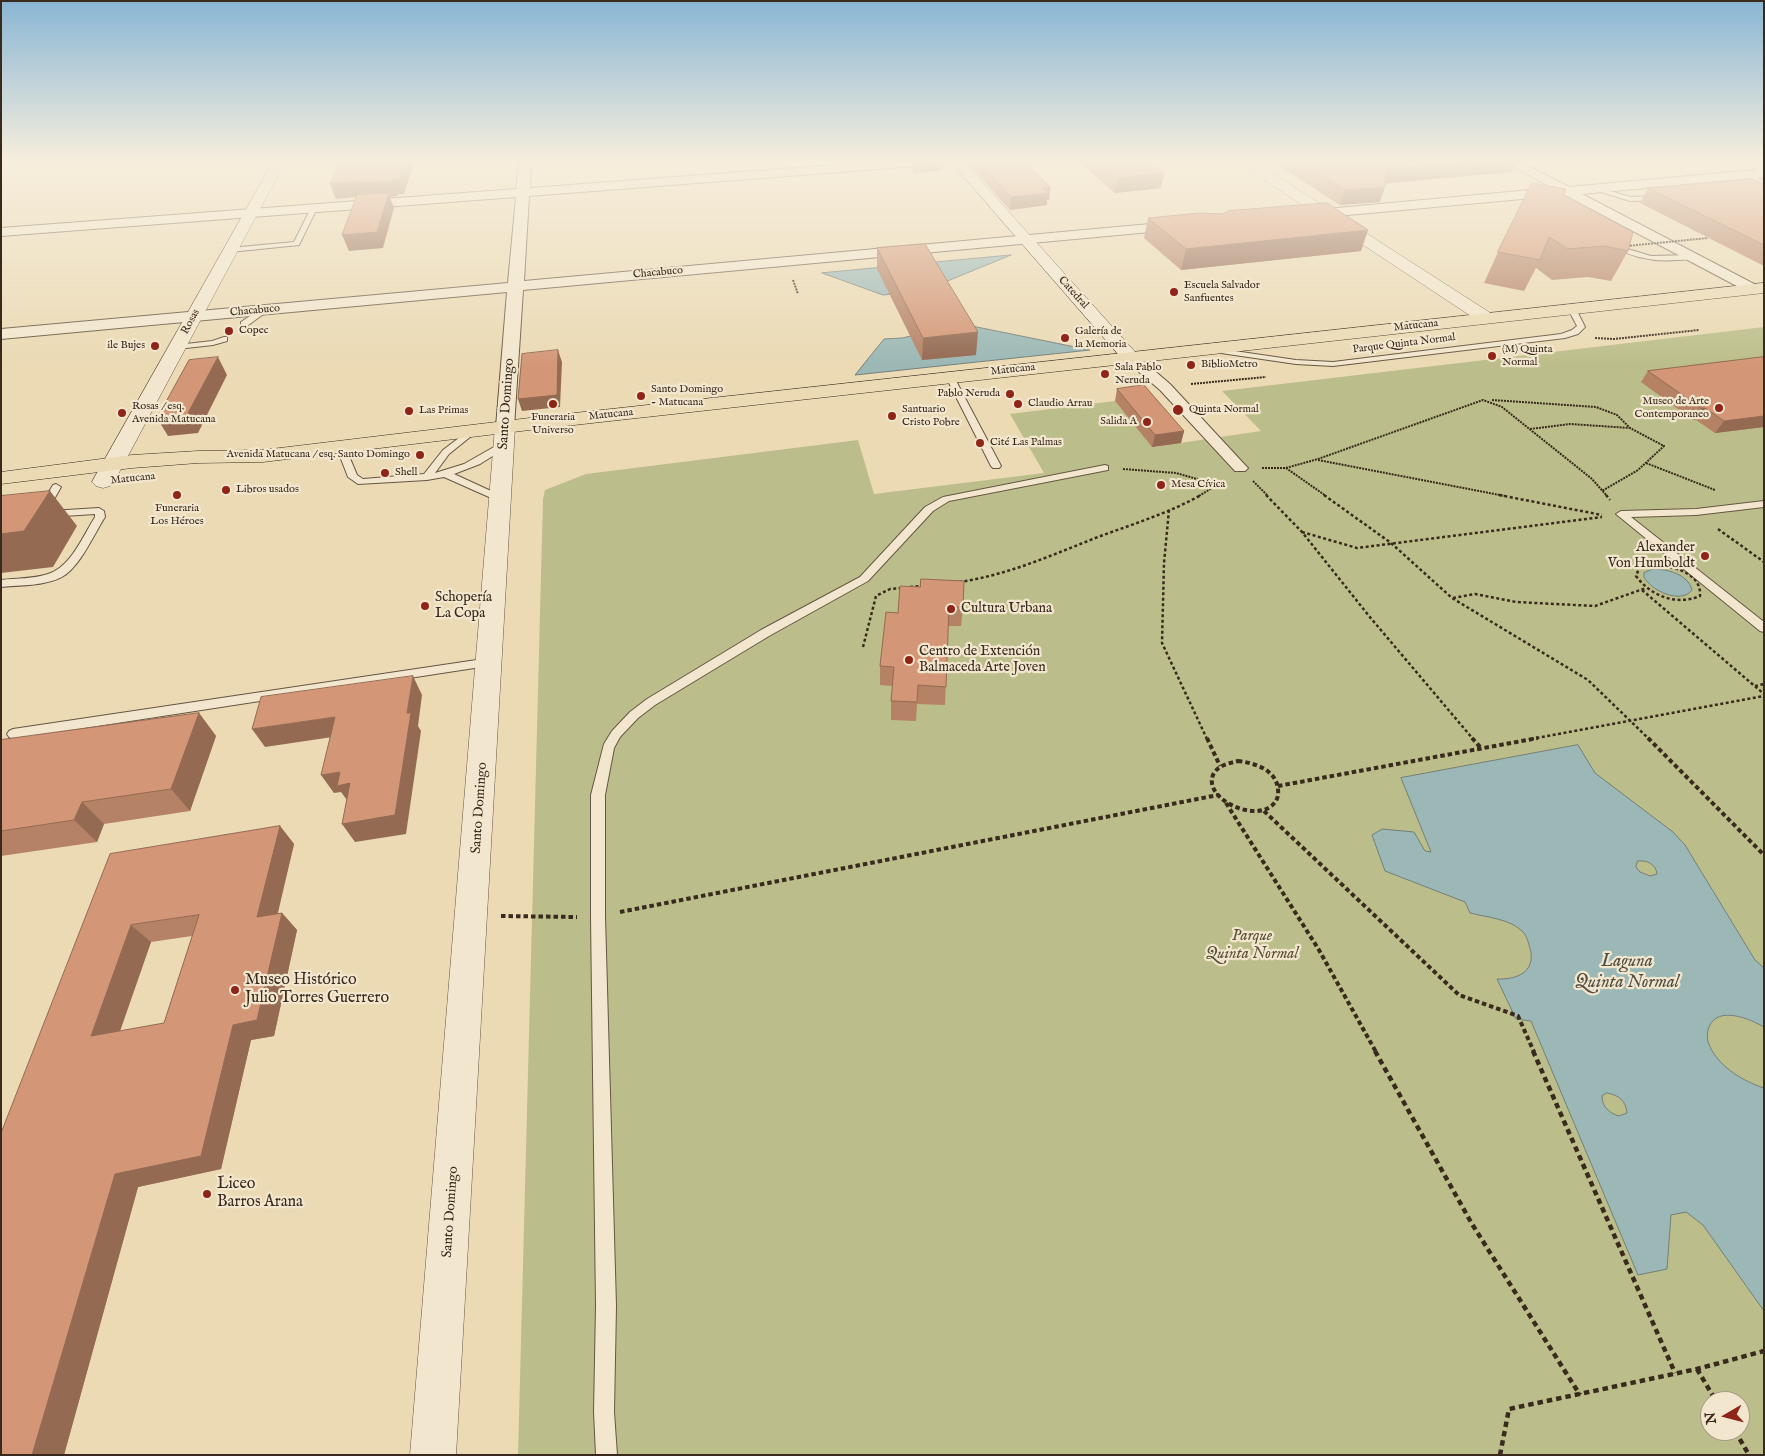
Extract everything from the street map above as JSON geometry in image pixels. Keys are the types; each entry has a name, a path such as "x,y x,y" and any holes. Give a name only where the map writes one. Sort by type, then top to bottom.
{"main road":[{"name":"Matucana","path":"1,478 199,471 263,456 341,446 472,431 505,436 950,377 1758,288"},
{"name":"Matucana","path":"1,492 56,487 107,473"}],"street":[{"path":"1,232 27,230"},
{"name":"Rosas","path":"107,473 241,230"},
{"name":"Santo Domingo","path":"433,1455 473,915 500,500 520,230"},
{"name":"Catedral","path":"1016,230 1130,357"},
{"name":"Chacabuco","path":"1,334 1124,230"},
{"path":"1349,230 1486,318"},
{"path":"1642,230 1758,288"},
{"path":"1130,357 1165,387 1240,468"}],"lane":[{"path":"230,250 297,244 304,230"},
{"path":"1607,242 1642,258 1655,259 1692,256"},
{"name":"Parque Quinta Normal","path":"1207,349 1296,362 1327,364 1562,336 1576,332 1581,327 1572,309"},
{"path":"244,324 264,310"},
{"path":"177,347 213,343 224,339"},
{"path":"950,377 996,466"},
{"path":"427,477 446,452 472,431"},
{"path":"341,446 353,477 361,482 377,482 446,474 468,466 505,436"},
{"path":"607,1455 604,1412 606,1306 598,917 598,795 608,747 616,734 634,715 651,702 765,633 864,579 919,517 937,503 956,496 1105,468"},
{"path":"446,474 466,481 500,500"},
{"path":"1,584 47,578 60,573 70,564 100,517 99,511 48,514 44,512 56,487"},
{"path":"1622,514 1696,512 1764,504"},
{"path":"1622,514 1764,628"},
{"path":"12,734 490,662"}],"path":[{"path":"1622,246 1708,238"},
{"path":"792,275 798,294"},
{"path":"1562,336 1614,339 1699,330"},
{"path":"1165,387 1268,376"},
{"path":"1302,532 1357,548 1606,516 1318,460 1483,400 1596,407 1617,415 1630,428 1664,446 1646,463 1623,480 1602,491"},
{"path":"1488,400 1496,403 1592,479 1622,514"},
{"path":"1530,429 1570,424 1630,428"},
{"path":"1646,463 1752,506"},
{"path":"1105,468 1176,473 1218,485"},
{"path":"1240,468 1302,532 1370,616 1482,748"},
{"path":"1286,468 1391,543 1452,598 1588,680 1764,855"},
{"path":"956,582 975,580 1029,563 1170,510 1164,563 1162,644 1220,766"},
{"path":"1696,512 1764,562"},
{"path":"1657,564 1678,569 1688,574 1700,585 1702,591 1700,596 1695,599 1677,600 1661,596 1646,588 1636,576 1637,570 1640,566 1657,564"},
{"path":"863,647 876,596 890,589 928,585"},
{"path":"1452,598 1475,594 1516,602 1595,606 1646,588"},
{"path":"1642,590 1764,695"},
{"path":"1754,686 1764,684"},
{"path":"1278,786 1764,695"},
{"path":"1226,803 1236,809 1248,812 1264,810 1276,804 1279,796 1278,786 1268,772 1249,762 1238,761 1220,766 1212,779 1218,795 1226,803 1319,950 1472,1224 1580,1395"},
{"path":"473,915 598,917 1218,795"},
{"path":"1264,810 1459,995 1518,1016 1675,1372"},
{"path":"1500,1455 1509,1409 1696,1369 1764,1351"},
{"path":"1696,1369 1710,1391"},
{"path":"1740,1441 1749,1455"}],"green space":[{"name":"Parque Quinta Normal","path":"1764,327 1764,1455 518,1455 543,499 545,490 586,474 858,440 874,494 1044,473 1010,414 1115,401 1153,447 1261,431 1222,391"}],"water":[{"path":"1011,255 923,291 883,295 822,273"},
{"path":"962,324 1090,350 855,375 884,339 902,338"},
{"path":"1653,569 1670,571 1682,576 1692,590 1681,596 1674,596 1659,591 1652,587 1644,577 1644,573"},
{"name":"Laguna Quinta Normal","path":"1578,745 1595,773 1673,832 1685,845 1755,960 1764,968 1764,1027 1743,1018 1727,1015 1713,1020 1708,1029 1707,1036 1712,1050 1723,1065 1747,1081 1764,1088 1764,1311 1703,1225 1686,1212 1671,1215 1667,1269 1638,1275 1531,1021 1516,1019 1497,979 1513,978 1525,972 1529,967 1531,954 1525,934 1517,927 1504,921 1470,913 1465,902 1385,871 1372,835 1382,829 1414,832 1425,851 1431,852 1401,778","holes":["1638,861 1650,863 1655,868 1657,874 1650,876 1640,872 1636,867","1607,1093 1621,1099 1627,1113 1619,1116 1607,1109 1603,1103 1602,1096"]}],"building":[{"path":"344,230 378,230 377,232 342,235"},
{"path":"1163,230 1368,230 1186,249"},
{"path":"1509,230 1629,230 1633,232 1628,251 1604,246 1568,249 1549,237 1540,260 1498,252"},
{"path":"1733,230 1764,230 1764,245"},
{"path":"925,244 978,332 923,338 877,248"},
{"path":"558,350 557,395 518,399 522,354"},
{"path":"218,357 187,415 157,418 189,360"},
{"name":"Museo de Arte Contemporaneo","path":"1764,357 1764,416 1724,421 1705,408 1701,408 1648,371"},
{"path":"1144,385 1184,431 1155,435 1117,389"},
{"path":"50,491 24,531 1,534 1,496"},
{"name":"Centro de Extención Balmaceda Arte Joven","path":"921,579 964,581 963,607 949,607 946,687 918,685 917,702 891,701 894,667 880,666 886,612 898,613 900,586 920,587"},
{"path":"413,676 407,713 411,713 395,815 342,824 350,783 337,786 340,772 321,775 335,717 252,729 261,697"},
{"path":"199,713 171,789 82,802 74,820 1,831 1,740"},
{"path":"280,826 257,917 282,913 257,1020 233,1025 201,1156 115,1174 32,1455 1,1455 1,1133 110,854","holes":["199,915 164,1023 91,1036 131,925"]}],"place":[{"name":"Escuela Salvador Sanfuentes","path":"1174,292"},
{"name":"Copec","path":"229,331"},
{"name":"Galería de la Memoria","path":"1065,338"},
{"name":"ile Bujes","path":"155,346"},
{"name":"(M) Quinta Normal","path":"1492,356"},
{"name":"BiblioMetro","path":"1191,365"},
{"name":"Sala Pablo Neruda","path":"1105,374"},
{"name":"Pablo Neruda","path":"1010,394"},
{"name":"Santo Domingo - Matucana","path":"641,396"},
{"name":"Funeraria Universo","path":"553,404"},
{"name":"Claudio Arrau","path":"1018,404"},
{"name":"Museo de Arte Contemporaneo","path":"1719,408"},
{"name":"Quinta Normal","path":"1178,410"},
{"name":"Las Primas","path":"409,411"},
{"name":"Rosas / esq. Avenida Matucana","path":"122,413"},
{"name":"Santuario Cristo Pobre","path":"892,416"},
{"name":"Salida A","path":"1147,422"},
{"name":"Cité Las Palmas","path":"980,443"},
{"name":"Avenida Matucana / esq. Santo Domingo","path":"420,455"},
{"name":"Shell","path":"385,473"},
{"name":"Mesa Cívica","path":"1161,485"},
{"name":"Libros usados","path":"226,490"},
{"name":"Funeraria Los Héroes","path":"177,495"},
{"name":"Alexander Von Humboldt","path":"1705,556"},
{"name":"Schopería La Copa","path":"425,606"},
{"name":"Cultura Urbana","path":"951,609"},
{"name":"Centro de Extención Balmaceda Arte Joven","path":"909,660"},
{"name":"Museo Histórico Julio Torres Guerrero","path":"235,990"},
{"name":"Liceo Barros Arana","path":"207,1194"}]}
